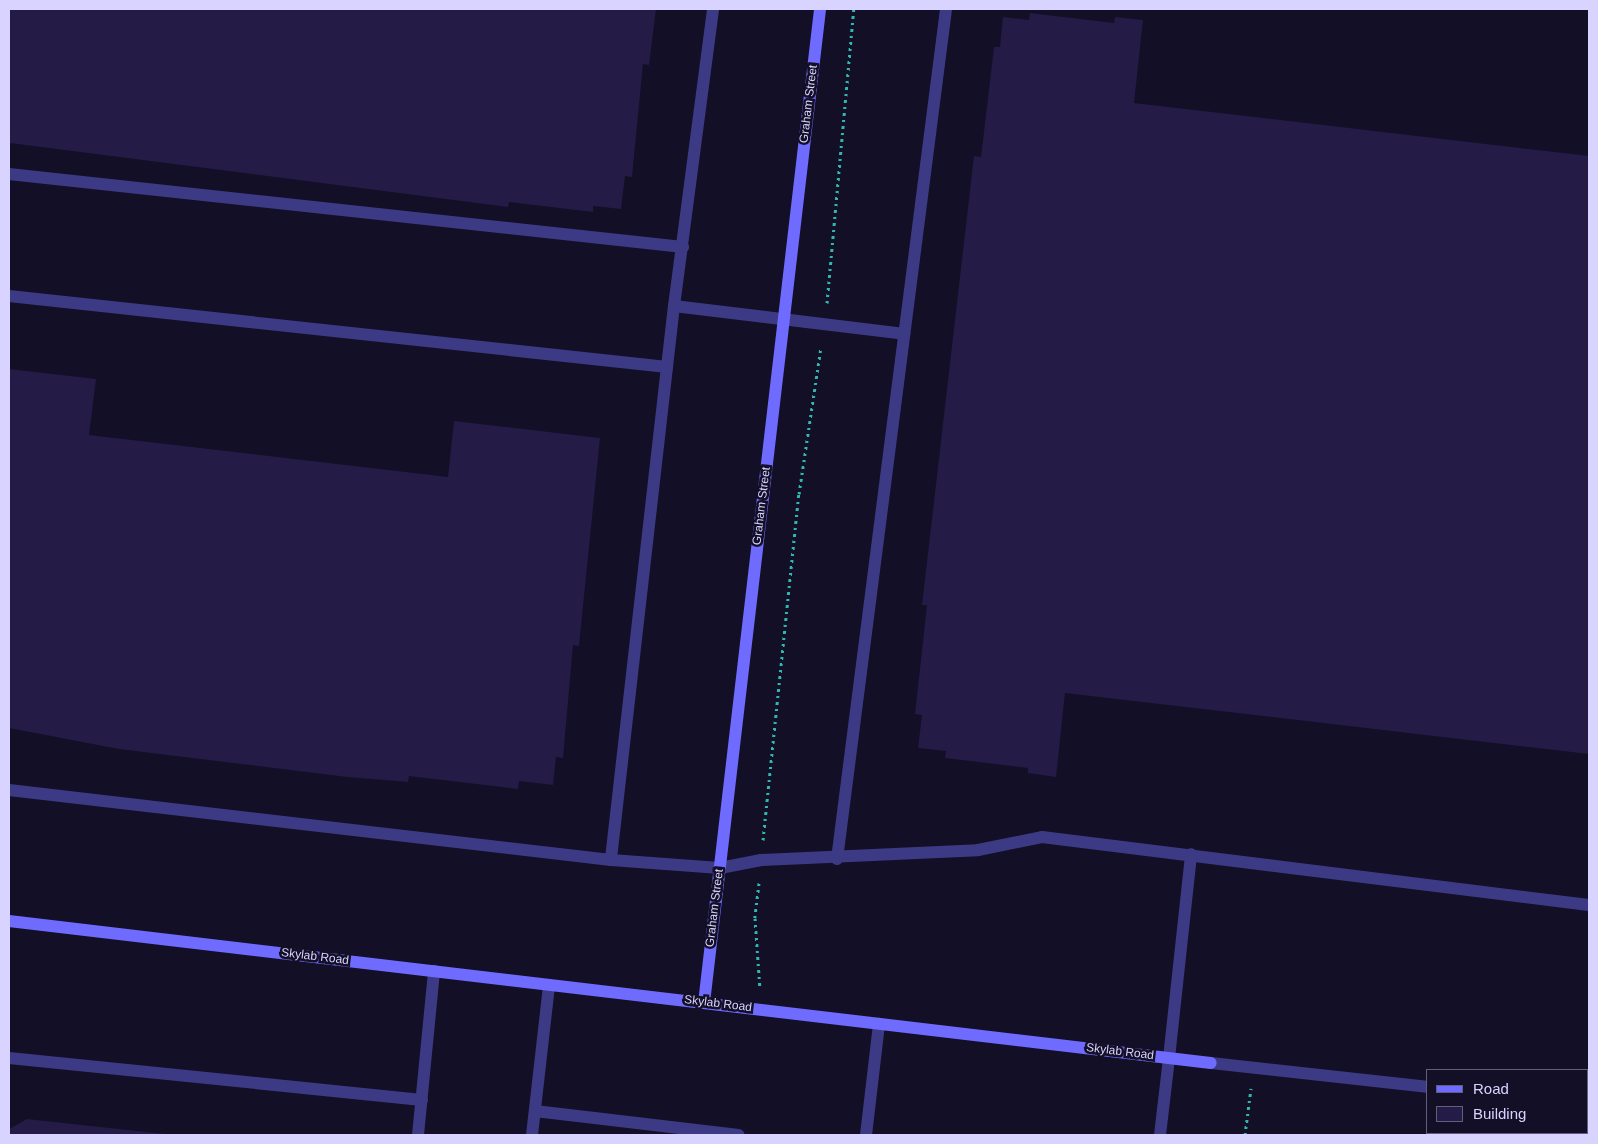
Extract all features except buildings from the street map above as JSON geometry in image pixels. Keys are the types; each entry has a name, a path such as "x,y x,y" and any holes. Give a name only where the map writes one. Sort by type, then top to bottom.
{"street":[{"path":"611,860 674,306 713,9"},
{"name":"Graham Street","path":"704,1003 820,9"},
{"path":"838,859 946,9"},
{"path":"9,174 683,247"},
{"path":"9,296 667,367"},
{"path":"674,306 904,334"},
{"path":"9,790 611,860 720,868 761,860 838,859 978,850 1042,837 1191,854 1589,905"},
{"path":"1160,1135 1191,854"},
{"name":"Skylab Road","path":"9,921 1426,1087"},
{"path":"418,1135 434,971"},
{"path":"532,1135 549,985"},
{"path":"866,1135 879,1024"},
{"path":"9,1058 422,1100"},
{"path":"535,1111 739,1135"}],"path":[{"path":"762,1010 755,918 799,494 824,323 854,9"},
{"path":"1245,1135 1253,1067"}]}
